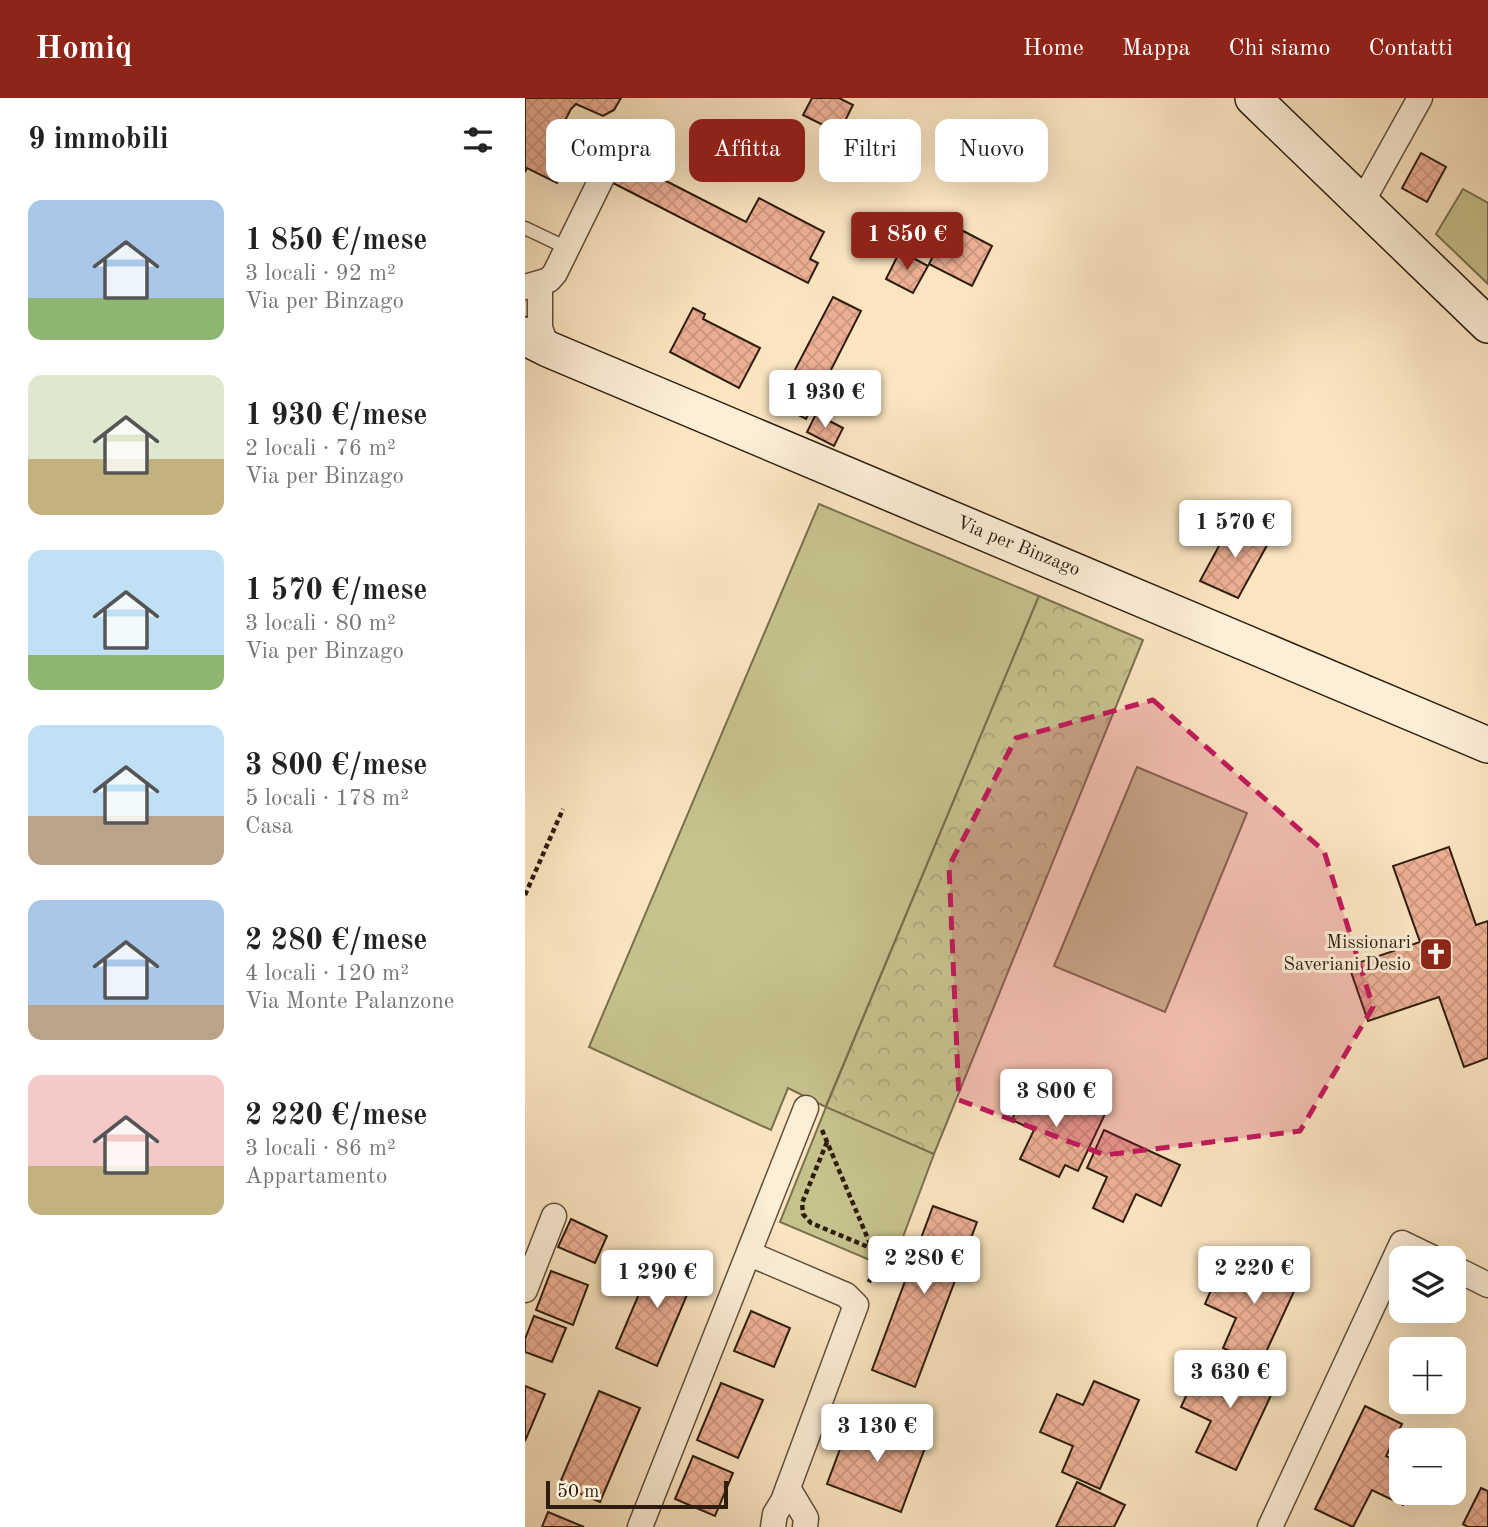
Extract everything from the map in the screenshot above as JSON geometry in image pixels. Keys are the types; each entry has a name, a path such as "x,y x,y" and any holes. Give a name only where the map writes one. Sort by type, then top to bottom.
{"main road":[{"path":"1253,98 1488,325"},
{"name":"Via per Binzago","path":"532,341 1488,745"}],"street":[{"path":"1361,204 1420,98"},
{"name":"Via per Binzago","path":"532,341 540,328 532,285 549,280 555,273 600,182"},
{"path":"640,1527 805,1111"},
{"path":"525,1290 554,1216"},
{"path":"750,1254 846,1295 856,1305 788,1488 775,1514 773,1527"},
{"path":"1270,1527 1389,1271"},
{"path":"1466,1274 1488,1285"},
{"path":"788,1488 806,1518 805,1527"}],"lane":[{"path":"525,228 567,248"}],"path":[{"path":"525,895 563,809"},
{"path":"805,1111 820,1124 879,1265 856,1305"},
{"path":"827,1142 802,1203 803,1214 811,1223 873,1249"}],"highlighted area":[{"path":"1153,700 1324,851 1373,1007 1300,1131 1105,1155 959,1100 949,866 1016,738"}],"green space":[{"path":"1463,189 1488,203 1488,284 1436,234"},
{"path":"819,504 1039,596 826,1106 934,1154 891,1269 780,1222 826,1107 788,1088 771,1130 589,1047"},
{"path":"1039,596 1143,640 934,1154 826,1107"},
{"path":"1137,767 1247,813 1165,1012 1054,966"}],"building":[{"path":"525,98 621,98 614,110 603,116 576,104 566,119 546,119 546,178 527,168 525,172"},
{"path":"812,98 839,98 853,105 846,119 819,119 819,123 803,115"},
{"path":"1421,153 1446,167 1427,202 1402,188"},
{"path":"668,182 746,222 759,198 824,232 810,259 818,263 808,283 613,183"},
{"path":"950,224 992,246 972,286 929,264"},
{"path":"900,251 928,266 913,293 886,279"},
{"path":"833,297 861,311 806,419 777,404"},
{"path":"693,308 705,314 703,319 760,348 739,388 670,352"},
{"path":"816,414 843,428 834,446 807,432"},
{"path":"1233,520 1270,540 1238,598 1200,581"},
{"name":"Missionari Saveriani Desio","path":"1449,847 1476,925 1488,921 1488,1058 1464,1067 1439,997 1368,1021 1349,966 1420,942 1393,866"},
{"path":"1030,1080 1105,1114 1078,1171 1065,1165 1059,1177 1020,1159 1034,1130 1012,1120"},
{"path":"1104,1130 1180,1165 1161,1206 1136,1194 1123,1222 1093,1208 1107,1177 1087,1168"},
{"path":"933,1206 977,1222 915,1387 872,1370"},
{"path":"571,1219 607,1236 595,1263 558,1247"},
{"path":"656,1254 697,1271 657,1366 616,1348"},
{"path":"1265,1257 1302,1274 1260,1365 1223,1348 1236,1318 1205,1304 1221,1267 1253,1282"},
{"path":"551,1271 588,1285 573,1325 536,1310"},
{"path":"751,1311 790,1328 774,1367 734,1351"},
{"path":"534,1316 566,1328 552,1362 525,1352 525,1339"},
{"path":"1242,1359 1280,1376 1236,1470 1196,1452 1211,1421 1181,1407 1198,1370 1230,1385"},
{"path":"1094,1381 1139,1400 1100,1489 1062,1472 1073,1446 1040,1432 1057,1394 1083,1405"},
{"path":"721,1383 763,1400 738,1458 697,1440"},
{"path":"525,1386 545,1394 525,1441"},
{"path":"599,1391 640,1408 600,1502 559,1485"},
{"path":"1365,1406 1402,1424 1400,1428 1389,1428 1389,1450 1386,1456 1389,1458 1389,1498 1372,1490 1353,1527 1315,1509"},
{"path":"852,1417 926,1445 901,1512 827,1484"},
{"path":"693,1456 733,1473 715,1516 675,1499"},
{"path":"1077,1482 1125,1505 1114,1527 1056,1527"},
{"path":"1481,1488 1488,1491 1488,1527 1468,1527 1463,1524"},
{"path":"548,1512 584,1527 542,1527"}],"place":[{"name":"Missionari Saveriani Desio","path":"1436,954"}]}
